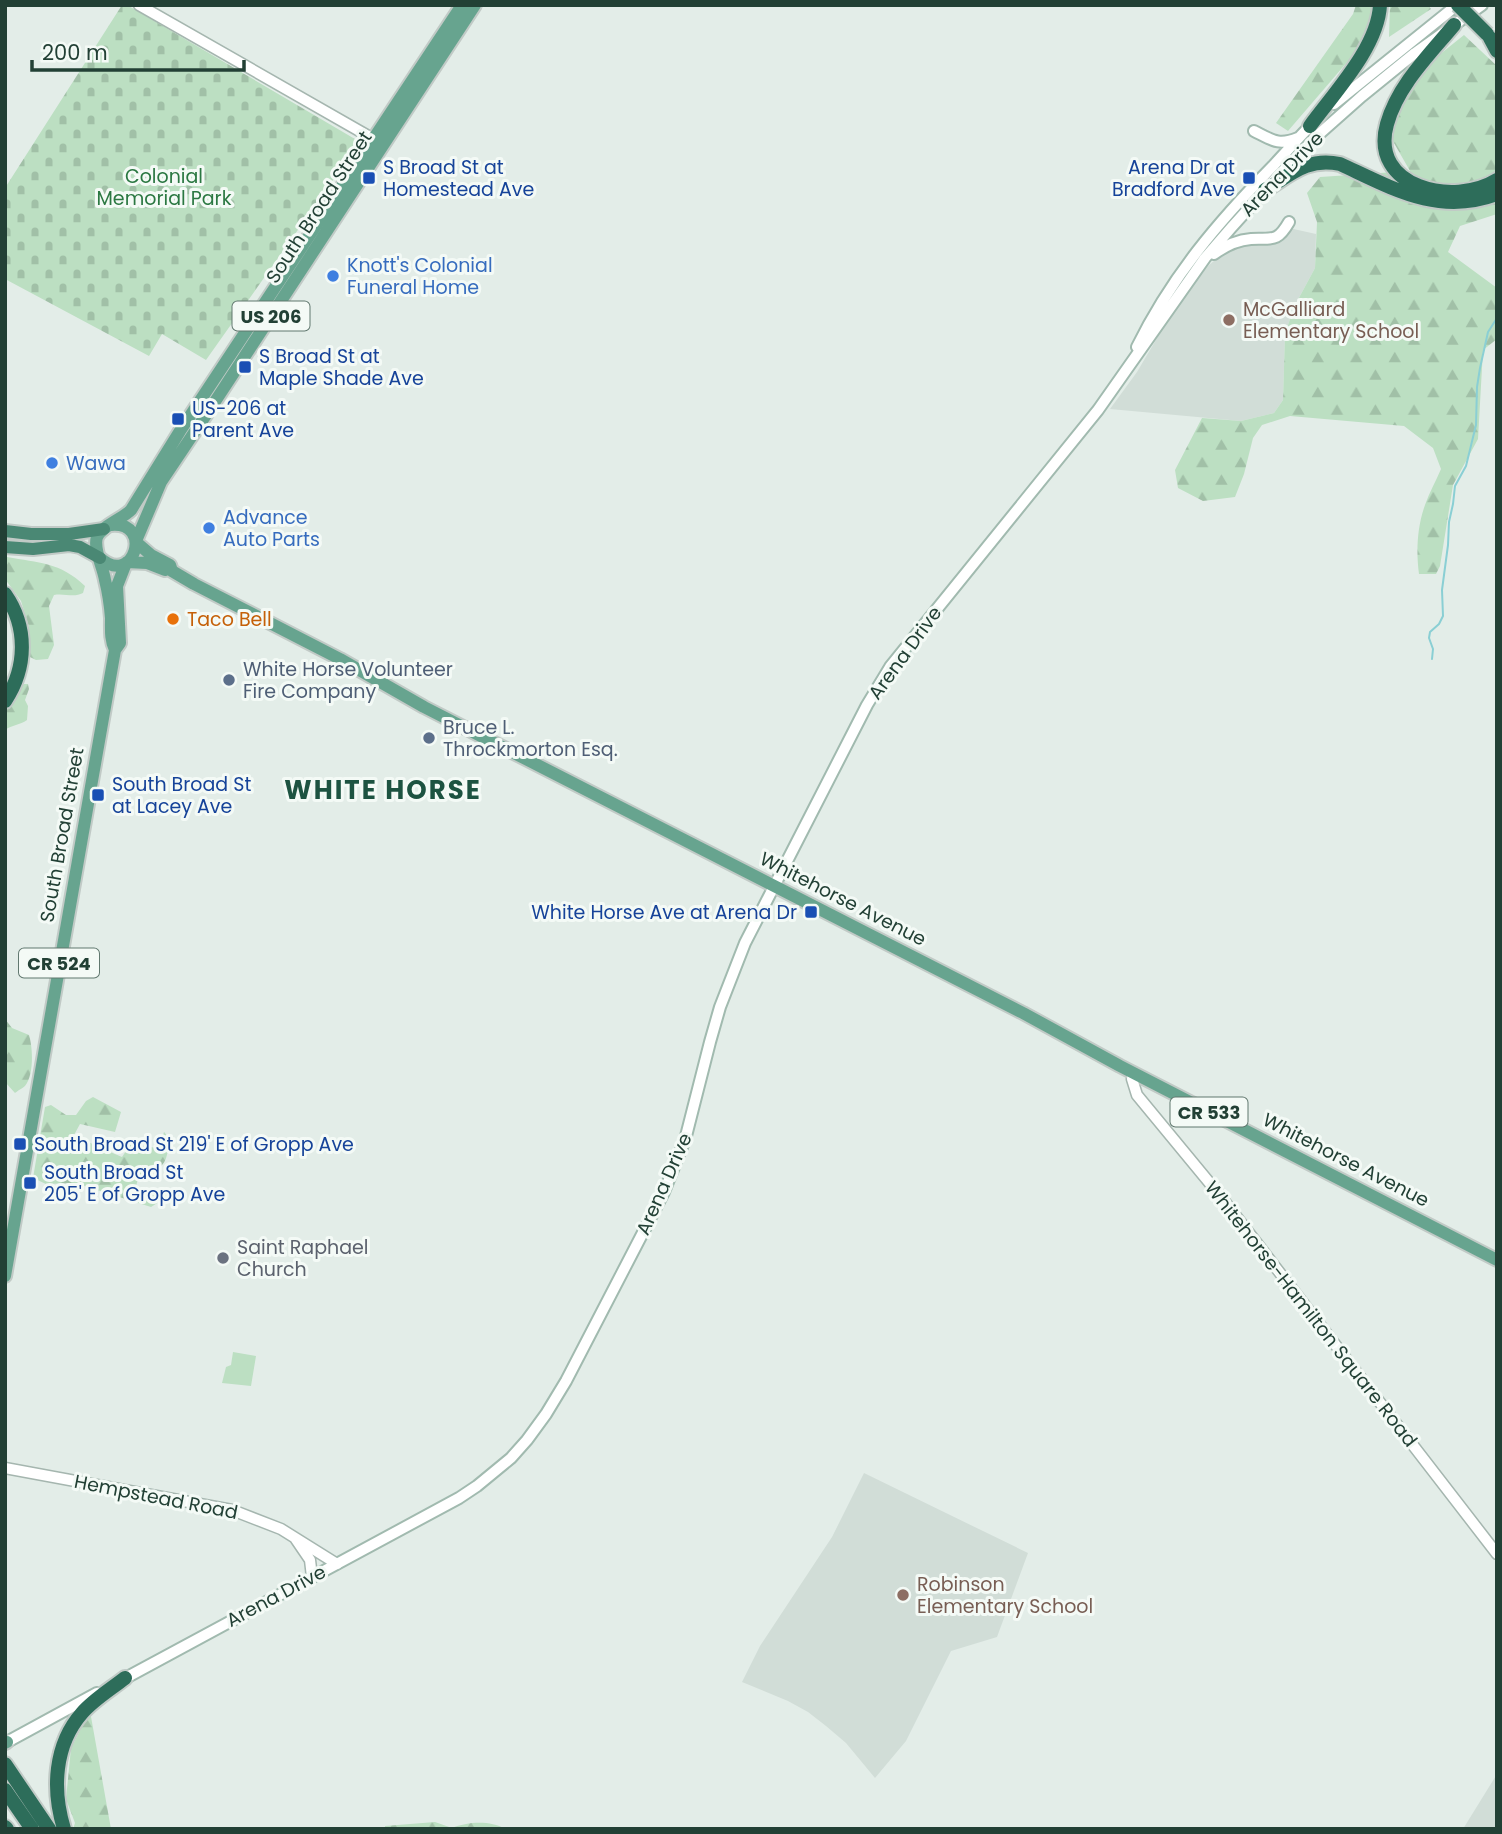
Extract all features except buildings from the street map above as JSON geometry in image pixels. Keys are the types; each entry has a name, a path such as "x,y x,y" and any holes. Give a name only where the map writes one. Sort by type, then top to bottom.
{"highway":[{"path":"1305,132 1364,52 1378,22 1380,5"},
{"path":"1457,5 1493,42"},
{"path":"1454,25 1398,98 1387,125 1387,153 1402,177 1425,189 1452,192 1468,190 1497,180"},
{"path":"1265,190 1301,167 1311,163 1331,162 1405,193 1433,201 1475,201 1497,194"},
{"path":"5,531 69,534 106,527"},
{"path":"5,547 33,549 69,545 80,547 100,558"},
{"path":"5,594 18,620 22,645 19,671 5,701"},
{"path":"64,1829 56,1787 64,1745 83,1711 125,1678"},
{"path":"9,1770 49,1829"},
{"path":"5,1790 32,1829"}],"main road":[{"name":"South Broad Street","path":"136,541 160,482 216,400 462,5"},
{"name":"South Broad Street","path":"106,527 131,510 176,437 475,5"},
{"name":"Arena Drive","path":"1121,379 1168,291 1191,258 1241,198 1345,94 1457,5"},
{"name":"Arena Drive","path":"6,1743 459,1498 511,1458 527,1440 566,1381 676,1167 720,1007 745,943 867,705 890,667 1098,410 1211,251 1265,190 1318,135 1362,96 1415,52 1482,5"},
{"path":"1254,131 1278,142 1288,142 1305,132"},
{"path":"1197,270 1222,248 1231,244 1278,237 1289,222"},
{"path":"115,525 126,527 136,541 135,553 127,563 121,565 110,565 100,558 95,546 96,539 106,527 115,525"},
{"name":"Whitehorse Avenue","path":"136,541 151,555 203,589 340,660 424,708 1023,1013 1133,1073 1497,1260"},
{"name":"South Broad Street","path":"100,558 111,616 111,643 115,650"},
{"name":"South Broad Street","path":"5,1276 115,650 120,643 117,586 127,563"},
{"name":"Whitehorse Avenue","path":"127,563 172,570"}],"street":[{"path":"139,5 379,142"},
{"name":"Whitehorse-Hamilton Square Road","path":"1133,1073 1137,1095 1239,1220 1497,1553"},
{"name":"Hempstead Road","path":"5,1468 211,1505 250,1516 293,1535 337,1564"},
{"path":"293,1535 310,1560 312,1577"}],"shaded area":[{"name":"McGalliard Elementary School","path":"1289,228 1316,234 1315,268 1294,307 1285,334 1283,400 1274,413 1241,421 1110,409 1137,372 1176,306 1209,265 1229,249"},
{"name":"Robinson Elementary School","path":"864,1473 1028,1553 997,1637 951,1651 906,1741 875,1778 846,1743 808,1712 742,1682 760,1646 832,1537"},
{"path":"1497,1774 1497,1829 1463,1829"}],"green space":[{"name":"Colonial Memorial Park","path":"122,5 127,5 360,142 206,360 162,334 149,356 5,279 5,188"},
{"path":"1356,5 1373,5 1361,46 1288,131 1276,123 1353,14"},
{"path":"1390,5 1428,5 1431,9 1389,37"},
{"path":"1464,35 1497,66 1497,214 1460,226 1448,252 1497,288 1497,339 1483,350 1478,439 1453,485 1440,566 1436,574 1419,574 1417,548 1420,522 1441,469 1433,448 1404,426 1290,416 1262,425 1253,438 1235,497 1203,501 1178,488 1175,470 1202,418 1241,421 1274,413 1283,400 1285,334 1294,307 1315,268 1317,222 1307,193 1320,177 1410,171 1390,136 1407,90 1434,59"},
{"path":"7,557 58,568 85,586 80,594 54,595 49,606 54,645 48,659 36,660 30,657 29,627 21,601 5,579"},
{"path":"24,684 28,684 29,689 25,700 28,706 27,720 5,730 5,709"},
{"path":"5,1019 12,1028 29,1035 31,1047 32,1061 28,1081 15,1093 5,1082"},
{"path":"93,1097 121,1112 115,1132 80,1124 74,1135 122,1157 130,1145 159,1148 164,1132 170,1139 163,1164 139,1176 136,1186 158,1197 159,1202 151,1207 75,1183 46,1184 33,1178 45,1107 51,1105 66,1115 76,1115 86,1101"},
{"path":"233,1352 256,1356 251,1386 222,1383 226,1367 231,1365"},
{"path":"90,1711 111,1829 73,1829 75,1823 66,1799 71,1748"},
{"path":"435,1822 452,1828 478,1823 505,1829 385,1829 385,1826"}],"waterway":[{"path":"1432,659 1433,649 1429,638 1430,632 1443,616 1442,590 1455,486 1466,466 1476,425 1480,368 1488,332 1497,318"}],"place":[{"name":"S Broad St at Homestead Ave","path":"369,178"},
{"name":"Arena Dr at Bradford Ave","path":"1249,178"},
{"name":"Knott's Colonial Funeral Home","path":"333,276"},
{"name":"McGalliard Elementary School","path":"1229,320"},
{"name":"S Broad St at Maple Shade Ave","path":"245,367"},
{"name":"US-206 at Parent Ave","path":"178,419"},
{"name":"Wawa","path":"52,463"},
{"name":"Advance Auto Parts","path":"209,528"},
{"name":"Taco Bell","path":"173,619"},
{"name":"White Horse Volunteer Fire Company","path":"229,680"},
{"name":"Bruce L. Throckmorton Esq.","path":"429,738"},
{"name":"South Broad St at Lacey Ave","path":"98,795"},
{"name":"White Horse Ave at Arena Dr","path":"811,912"},
{"name":"South Broad St 219' E of Gropp Ave","path":"20,1144"},
{"name":"South Broad St 205' E of Gropp Ave","path":"30,1183"},
{"name":"Saint Raphael Church","path":"223,1258"},
{"name":"Robinson Elementary School","path":"903,1595"}],"district":[{"name":"WHITE HORSE","path":"383,790"}]}
